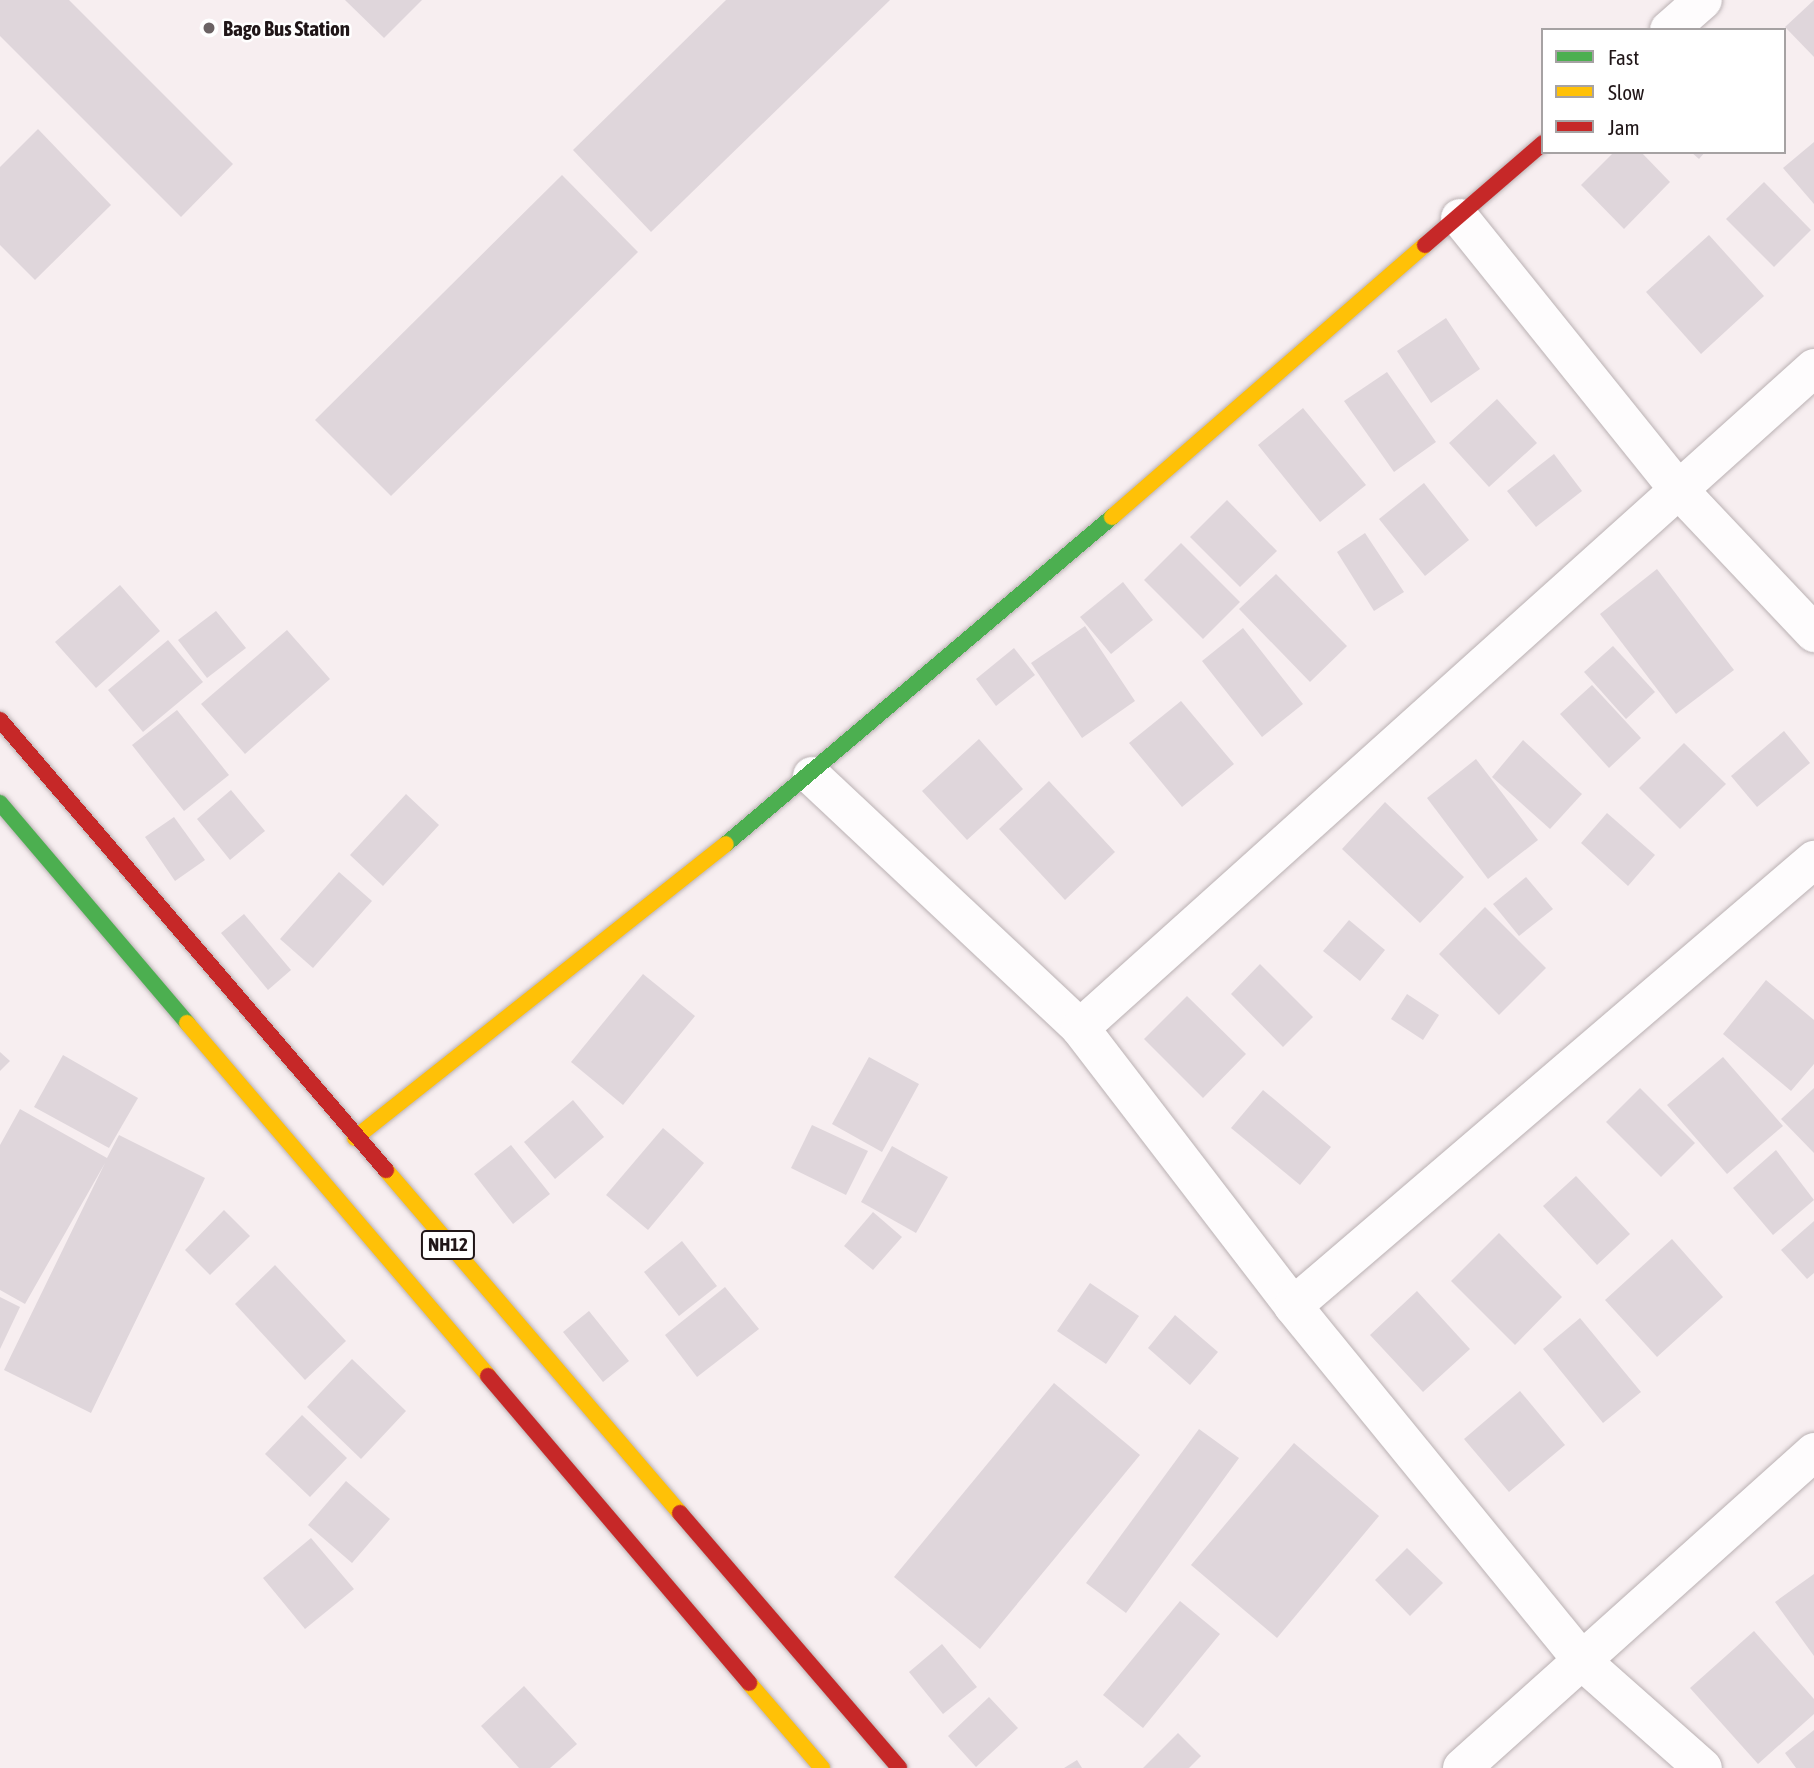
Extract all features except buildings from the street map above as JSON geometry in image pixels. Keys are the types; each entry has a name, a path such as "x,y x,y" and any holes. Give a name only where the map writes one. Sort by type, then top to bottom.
{"main road":[{"path":"355,1138 812,776 1460,218 1541,145"},
{"name":"NH12","path":"0,720 355,1138 899,1768"},
{"name":"NH12","path":"0,803 76,884 822,1768"}],"street":[{"path":"1671,28 1703,0"},
{"path":"1460,218 1679,490 1814,633"},
{"path":"1080,1028 1814,368"},
{"path":"812,776 1080,1028 1293,1306 1583,1662 1703,1768"},
{"path":"1293,1306 1814,860"},
{"path":"1462,1768 1814,1452"}],"traffic: fast":[{"path":"726,844 1112,517"},
{"path":"0,803 187,1023"}],"traffic: slow":[{"path":"1112,517 1425,245"},
{"path":"355,1138 726,844"},
{"path":"187,1023 488,1376"},
{"path":"386,1170 680,1513"},
{"path":"749,1683 822,1768"}],"traffic: jam":[{"path":"1425,245 1541,145"},
{"path":"0,720 386,1170"},
{"path":"488,1376 749,1683"},
{"path":"680,1513 899,1768"}],"place":[{"name":"Bago Bus Station","path":"209,28"}]}
